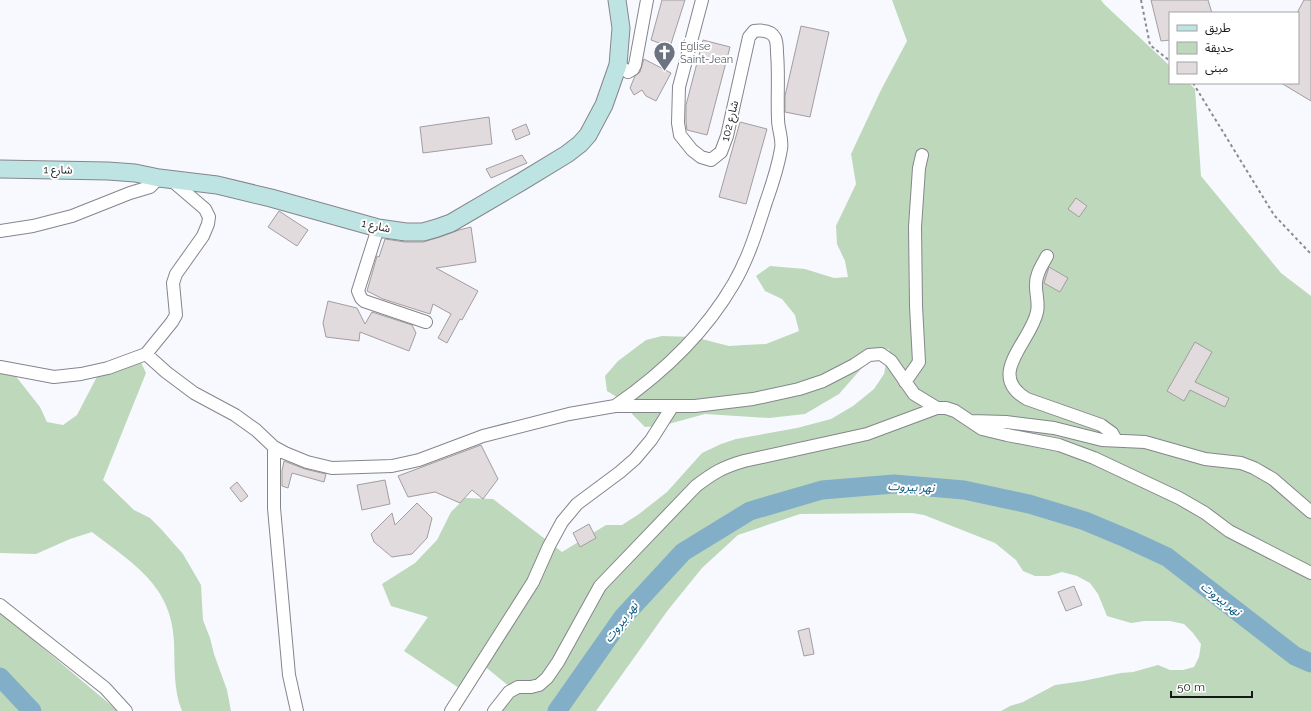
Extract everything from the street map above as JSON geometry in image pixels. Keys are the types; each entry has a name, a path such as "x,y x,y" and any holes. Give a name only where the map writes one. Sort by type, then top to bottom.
{"street":[{"name":"شارع 1","path":"0,169 135,173 224,186 378,228 406,232 422,232 451,223 567,154 580,144 588,135 604,105 618,65 621,28 617,0"},
{"path":"618,65 628,72 633,69 635,65 647,0"},
{"name":"شارع 102","path":"616,406 643,387 669,365 715,312 734,283 754,242 781,149 781,137 778,121 779,70 776,39 770,33 762,30 754,31 749,37 727,136 722,152 711,160 701,157 692,150 680,135 678,123 679,87 702,0"},
{"path":"905,382 919,362 916,306 915,227 919,168 922,155"},
{"path":"0,231 33,226 72,216 130,193 150,187 164,178 205,209 209,217 203,236 176,274 173,283 176,315 146,354 108,368 68,376 54,377 0,367"},
{"path":"378,228 358,291 359,295 364,301 426,322"},
{"path":"1047,256 1039,272 1036,286 1038,300 1037,312 1029,333 1014,356 1009,370 1009,379 1013,388 1018,394 1102,425 1112,433 1116,440"},
{"path":"146,354 166,372 194,393 235,415 256,430 274,447 307,462 332,468 392,466 419,460 483,436 569,414 616,406 695,406 753,399 799,389 823,381 854,365 869,355 881,354 891,361 914,394 937,408"},
{"path":"451,711 533,582 548,546 562,522 577,504 635,459 651,440 672,407"},
{"path":"494,711 509,692 518,687 531,687 539,684 547,678 558,662 600,586 679,503 696,486 711,475 725,467 744,461 867,434 937,408 946,408 955,411 982,429 1059,445 1094,458 1179,498 1206,513 1229,531 1311,573"},
{"path":"970,421 1006,422 1054,428 1102,440 1145,442 1205,458 1241,463 1254,468 1273,479 1311,512"},
{"path":"274,447 274,508 290,675 297,711"},
{"path":"0,605 105,688 126,711"}],"path":[{"path":"1141,0 1150,45 1169,60"},
{"path":"1195,84 1274,215 1311,254"}],"green space":[{"path":"892,0 1101,0 1169,65 1169,84 1190,84 1195,89 1201,176 1281,273 1311,296 1311,711 1001,711 1010,706 1023,702 1055,685 1133,672 1158,665 1170,670 1183,670 1194,667 1199,657 1201,644 1184,624 1170,621 1144,621 1131,623 1107,616 1098,594 1090,583 1077,576 1062,572 1049,576 1035,576 1023,571 1016,560 995,543 924,515 912,513 800,514 738,535 702,568 668,610 596,711 497,711 510,687 477,660 459,688 404,651 428,617 391,606 382,584 415,563 437,540 451,512 465,498 493,499 562,552 606,525 622,525 639,514 667,492 702,453 736,439 797,428 831,419 853,406 874,389 884,374 889,349 871,354 861,369 839,394 805,414 769,418 705,414 661,426 645,427 620,399 607,391 605,376 618,361 646,340 662,336 694,337 729,346 766,344 799,331 795,315 782,299 765,291 756,276 770,266 805,269 834,278 848,277 845,261 837,244 836,226 856,184 851,154 881,90 907,41"},
{"path":"138,356 146,373 103,480 134,510 150,518 161,529 183,554 201,585 203,620 227,690 231,711 182,711 176,686 172,622 166,605 158,590 135,565 92,532 70,539 36,554 0,553 0,364 7,365 40,407 47,422 63,425 77,415 103,365"},
{"path":"0,612 112,706 117,711 0,711"}],"building":[{"path":"662,0 685,0 670,47 651,40"},
{"path":"1151,0 1208,0 1212,12 1169,12 1169,40 1161,41"},
{"path":"1304,0 1311,0 1311,101 1283,84 1299,84 1298,11"},
{"path":"801,26 829,32 810,117 785,112 785,96"},
{"path":"703,40 730,47 707,135 687,130 686,122 686,105"},
{"path":"644,59 671,73 656,101 646,96 642,90 634,95 630,88 635,76 640,72"},
{"path":"489,117 492,144 423,153 420,127"},
{"path":"740,122 767,129 746,204 719,197"},
{"path":"526,124 530,134 516,140 512,130"},
{"path":"522,155 527,163 491,178 486,169"},
{"path":"1076,198 1087,206 1079,217 1068,209"},
{"path":"279,211 308,230 297,246 268,227"},
{"path":"471,227 476,262 436,268 478,291 447,343 438,338 451,314 433,304 430,314 383,299 367,291 377,256 379,257 385,239 405,242 423,242"},
{"path":"1049,267 1068,278 1060,292 1044,283"},
{"path":"328,301 357,308 365,324 372,312 412,325 416,333 409,351 360,332 359,341 326,337 323,323"},
{"path":"1195,342 1212,352 1195,382 1229,398 1225,407 1190,390 1184,401 1167,391"},
{"path":"481,445 498,479 483,499 472,490 460,503 435,492 408,497 398,476"},
{"path":"284,461 305,469 326,474 324,482 292,473 288,488 282,486"},
{"path":"385,480 390,504 362,510 357,485"},
{"path":"237,482 248,496 241,502 230,488"},
{"path":"417,503 432,518 427,538 412,554 392,557 374,542 371,534 392,513 395,525"},
{"path":"589,524 596,538 580,547 573,533"},
{"path":"1074,586 1082,605 1066,611 1058,592"},
{"path":"809,628 814,654 804,656 798,631"}],"waterway":[{"name":"نهر بيروت","path":"557,711 623,617 683,552 750,511 822,490 894,484 964,490 1029,504 1085,521 1128,539 1167,557 1295,656 1311,663"},
{"name":"نهر بيروت","path":"0,677 32,711"}],"place":[{"name":"Église Saint-Jean","path":"664,72"}]}
